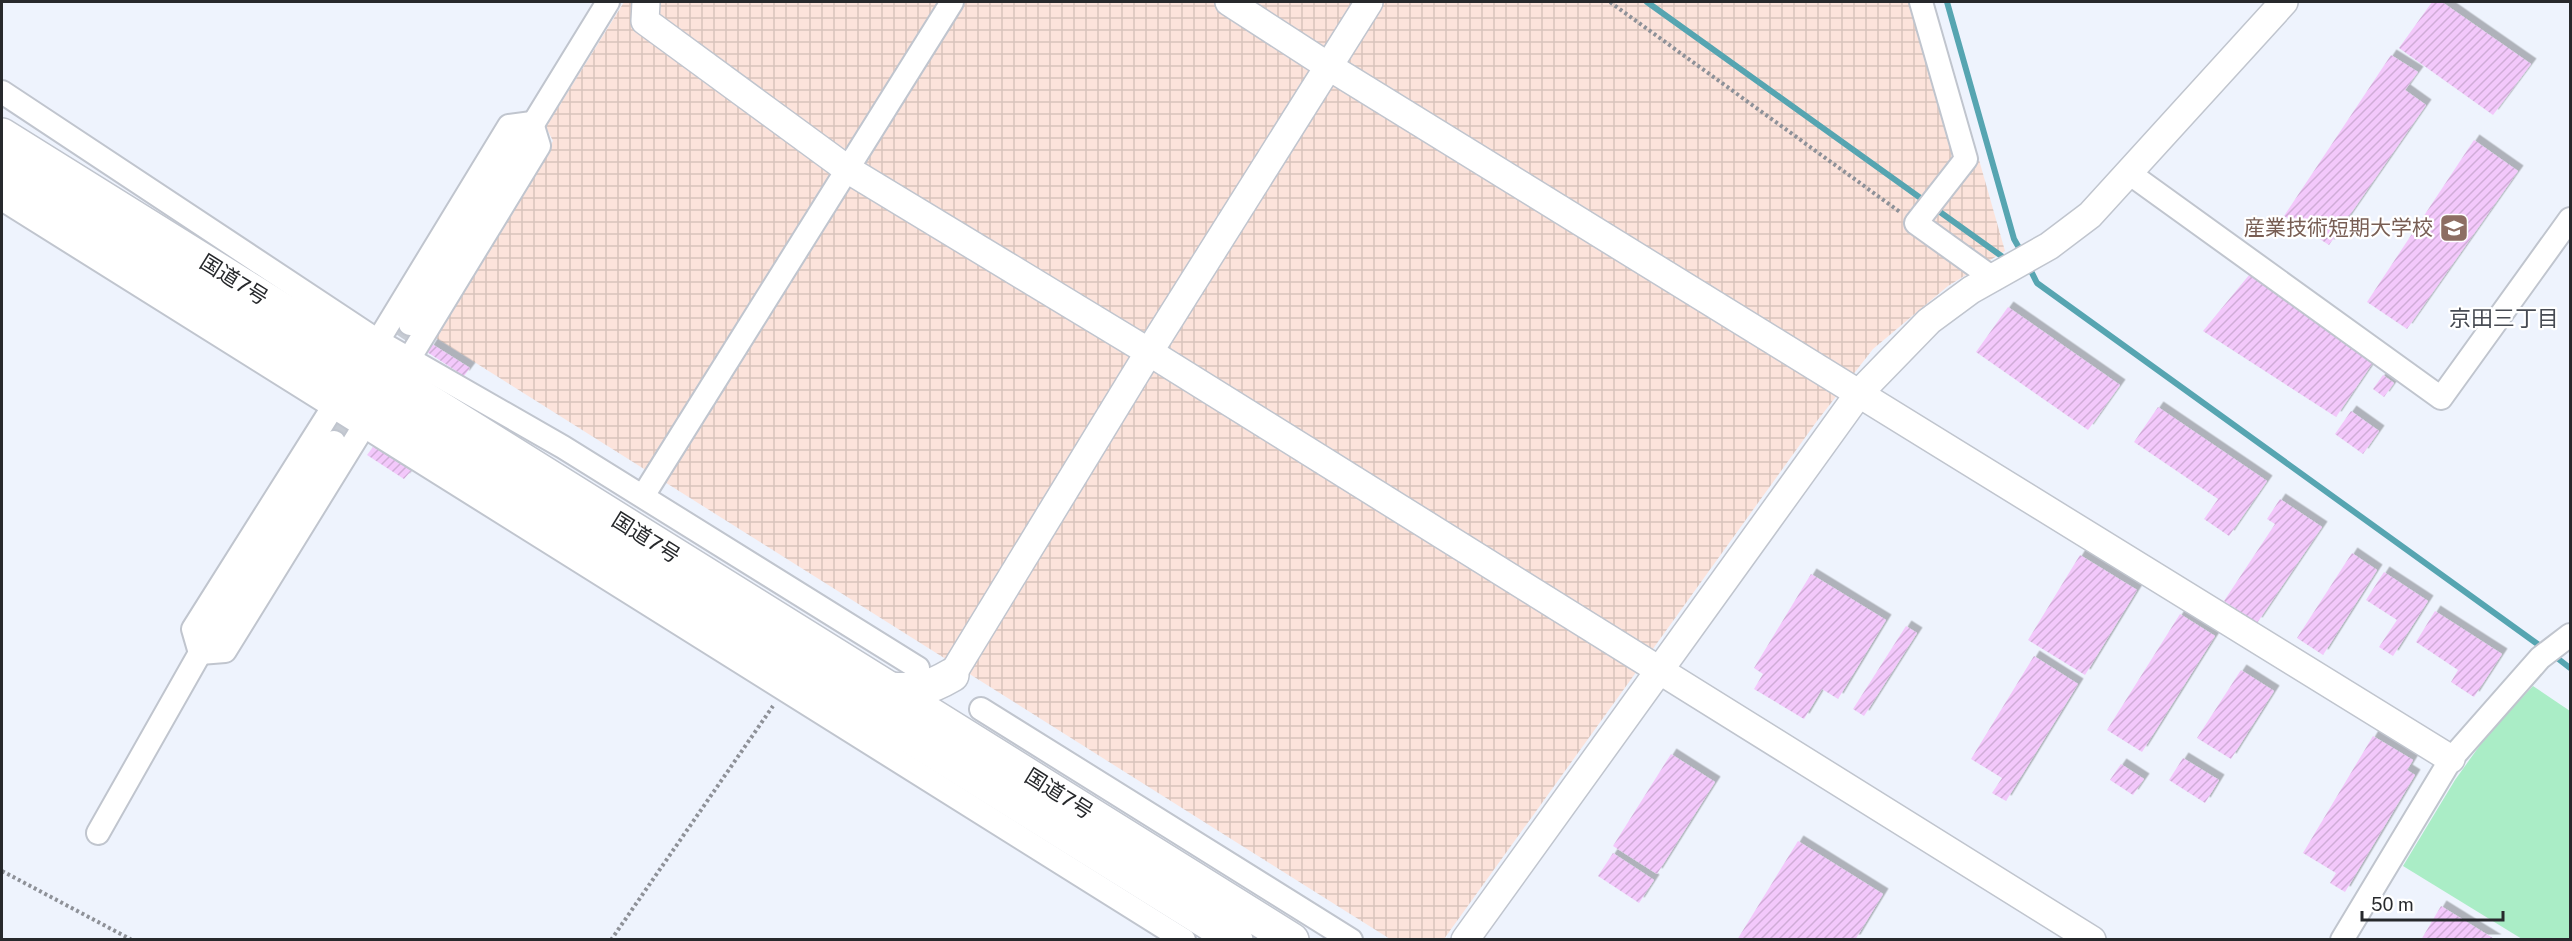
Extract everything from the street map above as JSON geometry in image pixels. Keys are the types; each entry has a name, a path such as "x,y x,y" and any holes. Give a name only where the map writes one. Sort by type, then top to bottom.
{"highway":[{"name":"国道7号","path":"2,135 889,689 974,722 1292,939"},
{"name":"国道7号","path":"2,170 1236,939"},
{"path":"889,689 912,691 931,687 952,675"},
{"path":"952,675 946,699 951,715 974,722"}],"street":[{"path":"410,324 608,2"},
{"path":"646,2 645,21 848,169 1149,352 2092,939"},
{"path":"643,496 952,2"},
{"path":"1229,2 1328,66 1860,392 2451,759"},
{"path":"952,675 1149,352 1369,2"},
{"path":"1921,2 1966,159 1916,223 2000,275"},
{"path":"1465,939 1661,671 1860,392 1929,321 1971,290 2049,246 2090,214 2284,2"},
{"path":"2,92 378,341 563,447 918,668"},
{"path":"378,341 509,126 532,123"},
{"path":"409,359 539,146 532,123"},
{"path":"2129,173 2441,398 2571,219"},
{"path":"2,199 1185,939"},
{"path":"200,653 193,629 333,407"},
{"path":"200,653 225,651 364,426"},
{"path":"98,833 200,653 334,442"},
{"path":"2342,939 2451,759 2556,646"},
{"path":"974,722 1351,939"}],"path":[{"path":"1610,2 1916,223"},
{"path":"611,939 784,690"},
{"path":"2,871 132,939"}],"shaded area":[{"path":"624,2 1934,2 2005,251 1948,286 1873,349 1817,421 1444,939 1390,939 433,336 553,141 546,127"}],"green space":[{"path":"2533,686 2570,711 2570,939 2522,939 2403,866 2455,780 2488,734"}],"building":[{"path":"2432,2 2442,2 2531,64 2493,115 2399,48"},
{"path":"2391,55 2418,72 2405,90 2426,105 2329,245 2284,216"},
{"path":"2474,140 2518,171 2407,329 2367,302"},
{"path":"2250,274 2374,361 2336,417 2203,331"},
{"path":"2008,307 2120,385 2088,430 1976,352"},
{"path":"432,344 470,368 464,376 427,352"},
{"path":"2383,375 2394,383 2384,397 2373,389"},
{"path":"2158,407 2267,481 2229,536 2204,519 2218,499 2134,442"},
{"path":"2351,411 2379,431 2363,454 2335,434"},
{"path":"373,447 411,471 404,479 367,455"},
{"path":"2280,499 2322,527 2257,623 2224,601 2275,524 2267,519"},
{"path":"2352,553 2377,570 2323,655 2297,638"},
{"path":"2080,555 2137,590 2085,675 2028,640"},
{"path":"2384,572 2428,601 2393,656 2379,647 2397,620 2366,600"},
{"path":"1811,574 1886,620 1838,699 1822,689 1804,719 1754,689 1763,674 1754,668"},
{"path":"2435,611 2502,654 2474,697 2451,682 2458,670 2416,642"},
{"path":"2180,614 2215,636 2142,752 2107,730"},
{"path":"1906,626 1917,633 1864,716 1853,709"},
{"path":"2034,656 2078,684 2006,801 1992,793 2002,778 1971,759"},
{"path":"2241,670 2274,691 2231,759 2197,738"},
{"path":"2373,736 2413,760 2407,770 2415,775 2345,892 2330,883 2336,873 2303,853"},
{"path":"1671,754 1715,782 1657,874 1613,846"},
{"path":"2183,758 2219,780 2205,803 2169,780"},
{"path":"2121,764 2144,779 2133,795 2110,780"},
{"path":"1798,841 1883,894 1855,940 1737,940"},
{"path":"1613,853 1654,880 1639,903 1598,876"},
{"path":"2441,906 2496,940 2421,940"}],"waterway":[{"path":"1647,2 2007,260"},
{"path":"1947,2 2014,239 2022,253"},
{"path":"2028,265 2037,283 2543,648"},
{"path":"2552,654 2570,668"}],"tunnel":[{"path":"383,365 410,324"},
{"path":"334,442 361,401"}],"place":[{"name":"産業技術短期大学校","path":"2454,228"}],"district":[{"name":"京田三丁目","path":"2504,318"}]}
